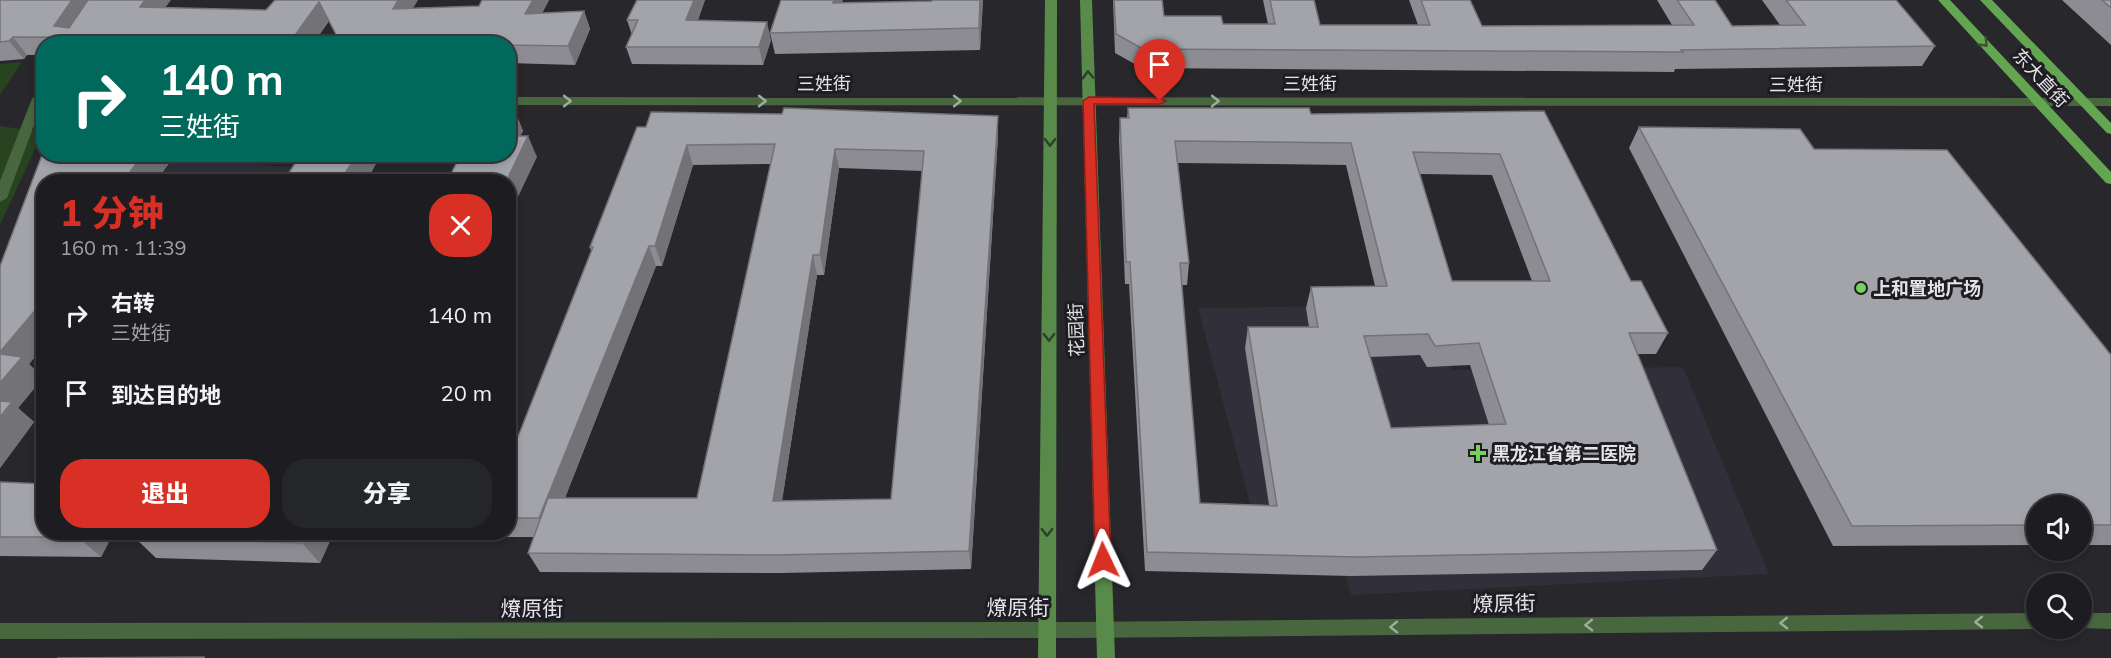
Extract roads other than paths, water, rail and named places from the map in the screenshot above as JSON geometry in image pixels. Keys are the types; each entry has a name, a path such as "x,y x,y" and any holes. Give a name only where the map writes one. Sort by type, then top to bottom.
{"main road":[{"name":"花园街","path":"1047,658 1051,0"},
{"name":"花园街","path":"1086,0 1106,658"},
{"name":"东大直街","path":"1944,0 2111,180"},
{"name":"东大直街","path":"1986,0 2111,130"}],"street":[{"name":"三姓街","path":"516,101 2111,102"},
{"path":"0,198 36,110"},
{"name":"燎原街","path":"0,631 1047,630 2026,621"},
{"path":"2092,621 2111,621"}],"place":[{"name":"上和置地广场","path":"1861,288"},
{"name":"黑龙江省第二医院","path":"1478,453"}]}
